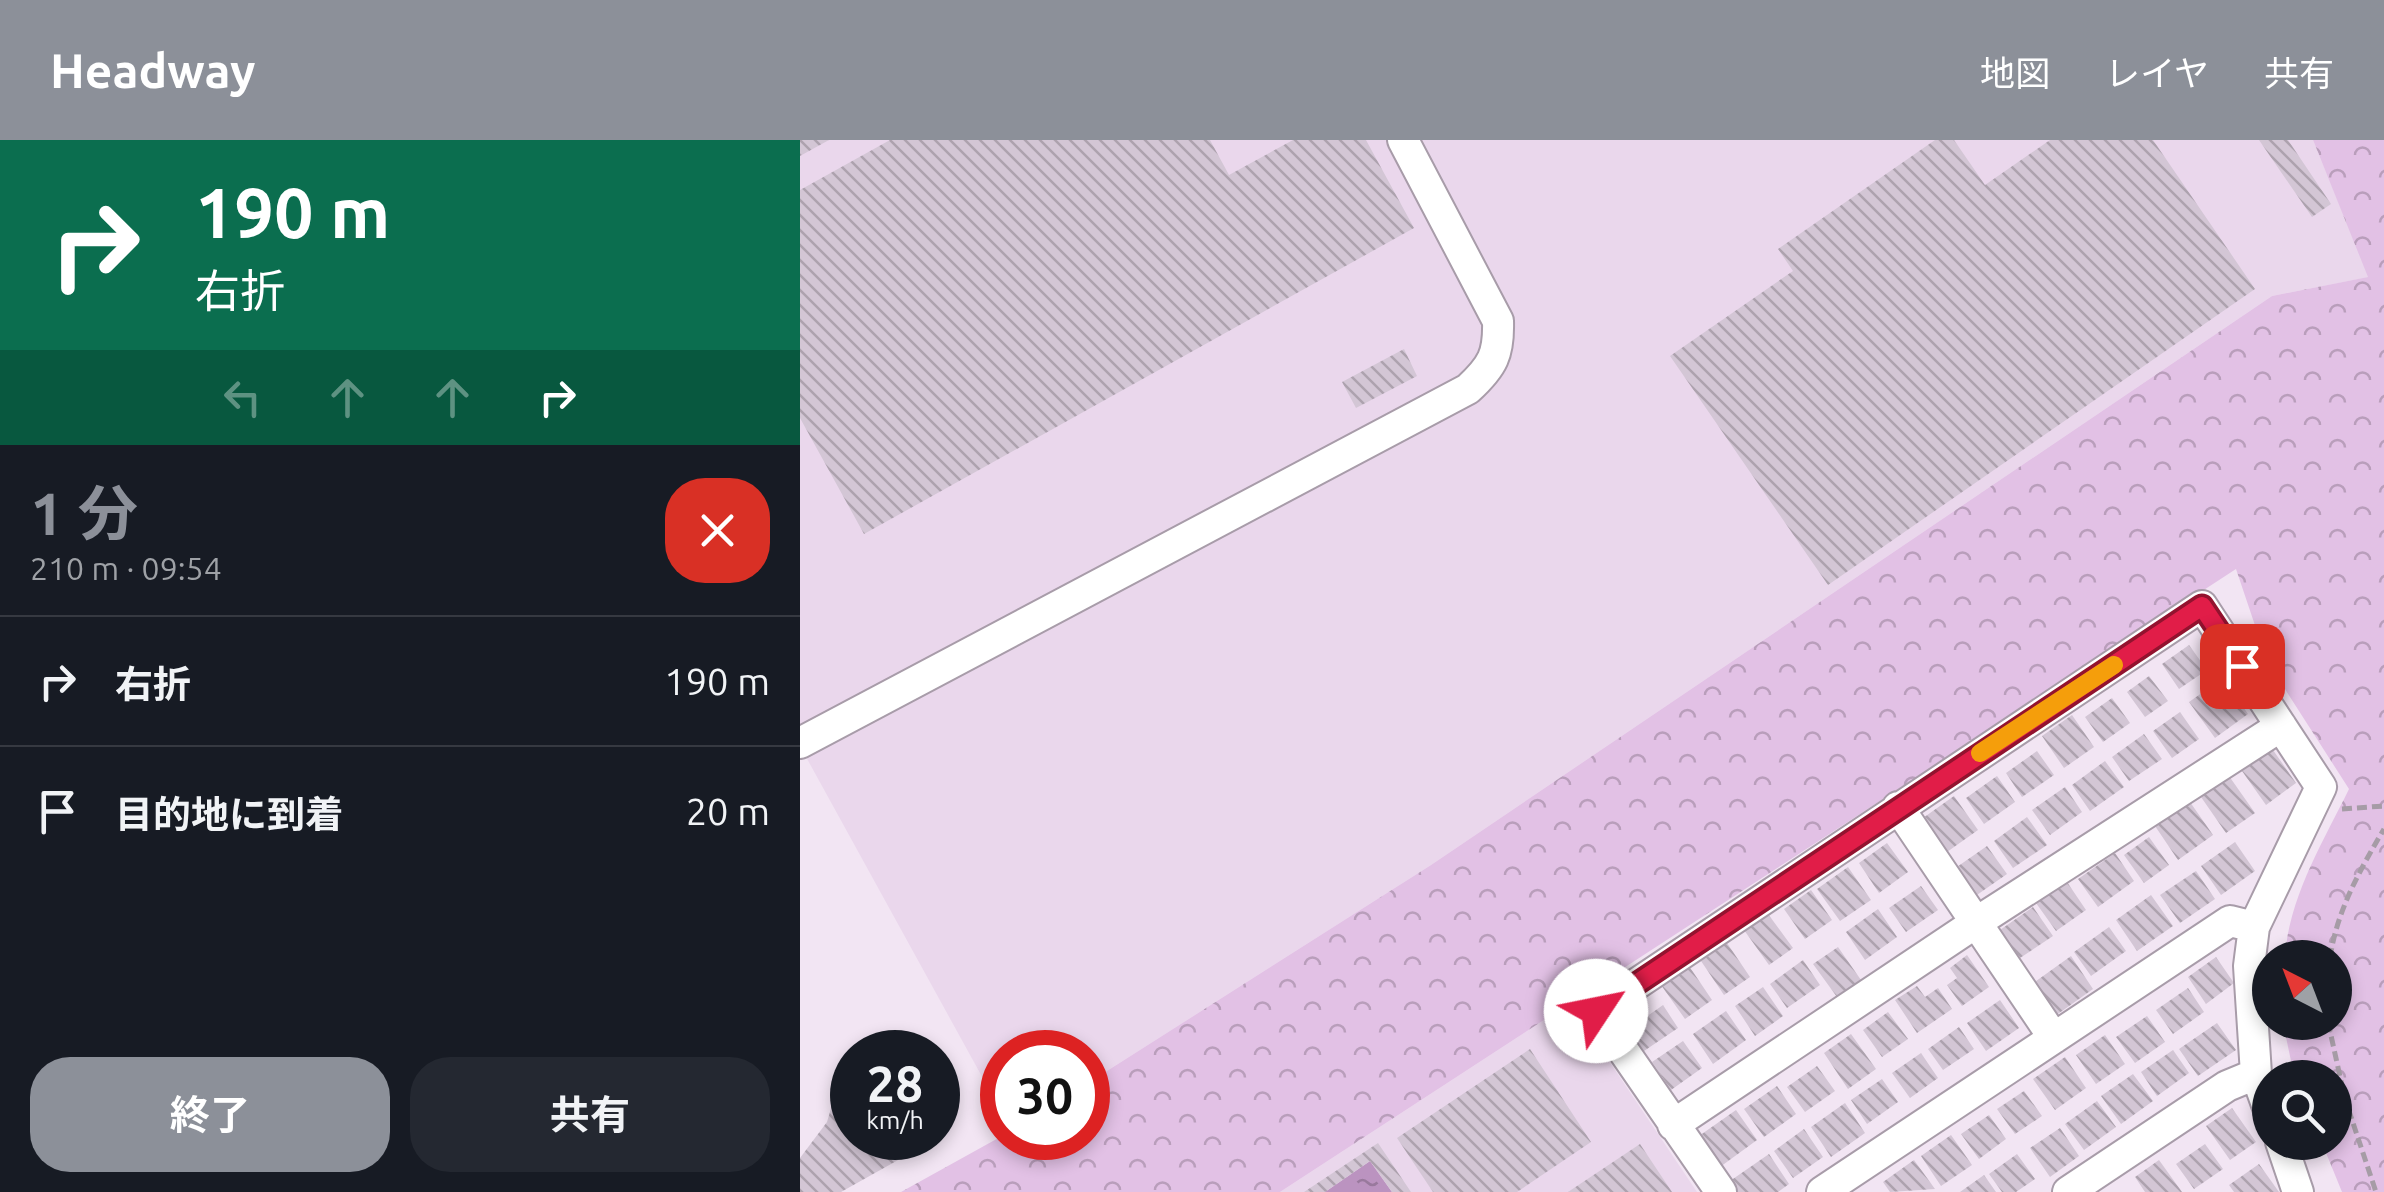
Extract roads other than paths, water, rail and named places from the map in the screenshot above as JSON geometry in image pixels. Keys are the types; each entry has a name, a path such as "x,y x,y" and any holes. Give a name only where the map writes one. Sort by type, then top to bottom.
{"street":[{"path":"800,743 1468,389 1486,372 1498,348 1498,320 1404,140"},
{"path":"1721,1192 1596,1011 2202,606 2321,787 2254,927 2249,966 2255,1060"},
{"path":"1674,1124 1976,922 2281,726"},
{"path":"1898,807 2054,1038"},
{"path":"1825,1191 2230,921 2254,927"},
{"path":"2068,1192 2227,1086 2252,1076"},
{"path":"2286,1160 2298,1192"}],"water":[{"path":"1370,1161 1392,1192 1325,1192"}]}
